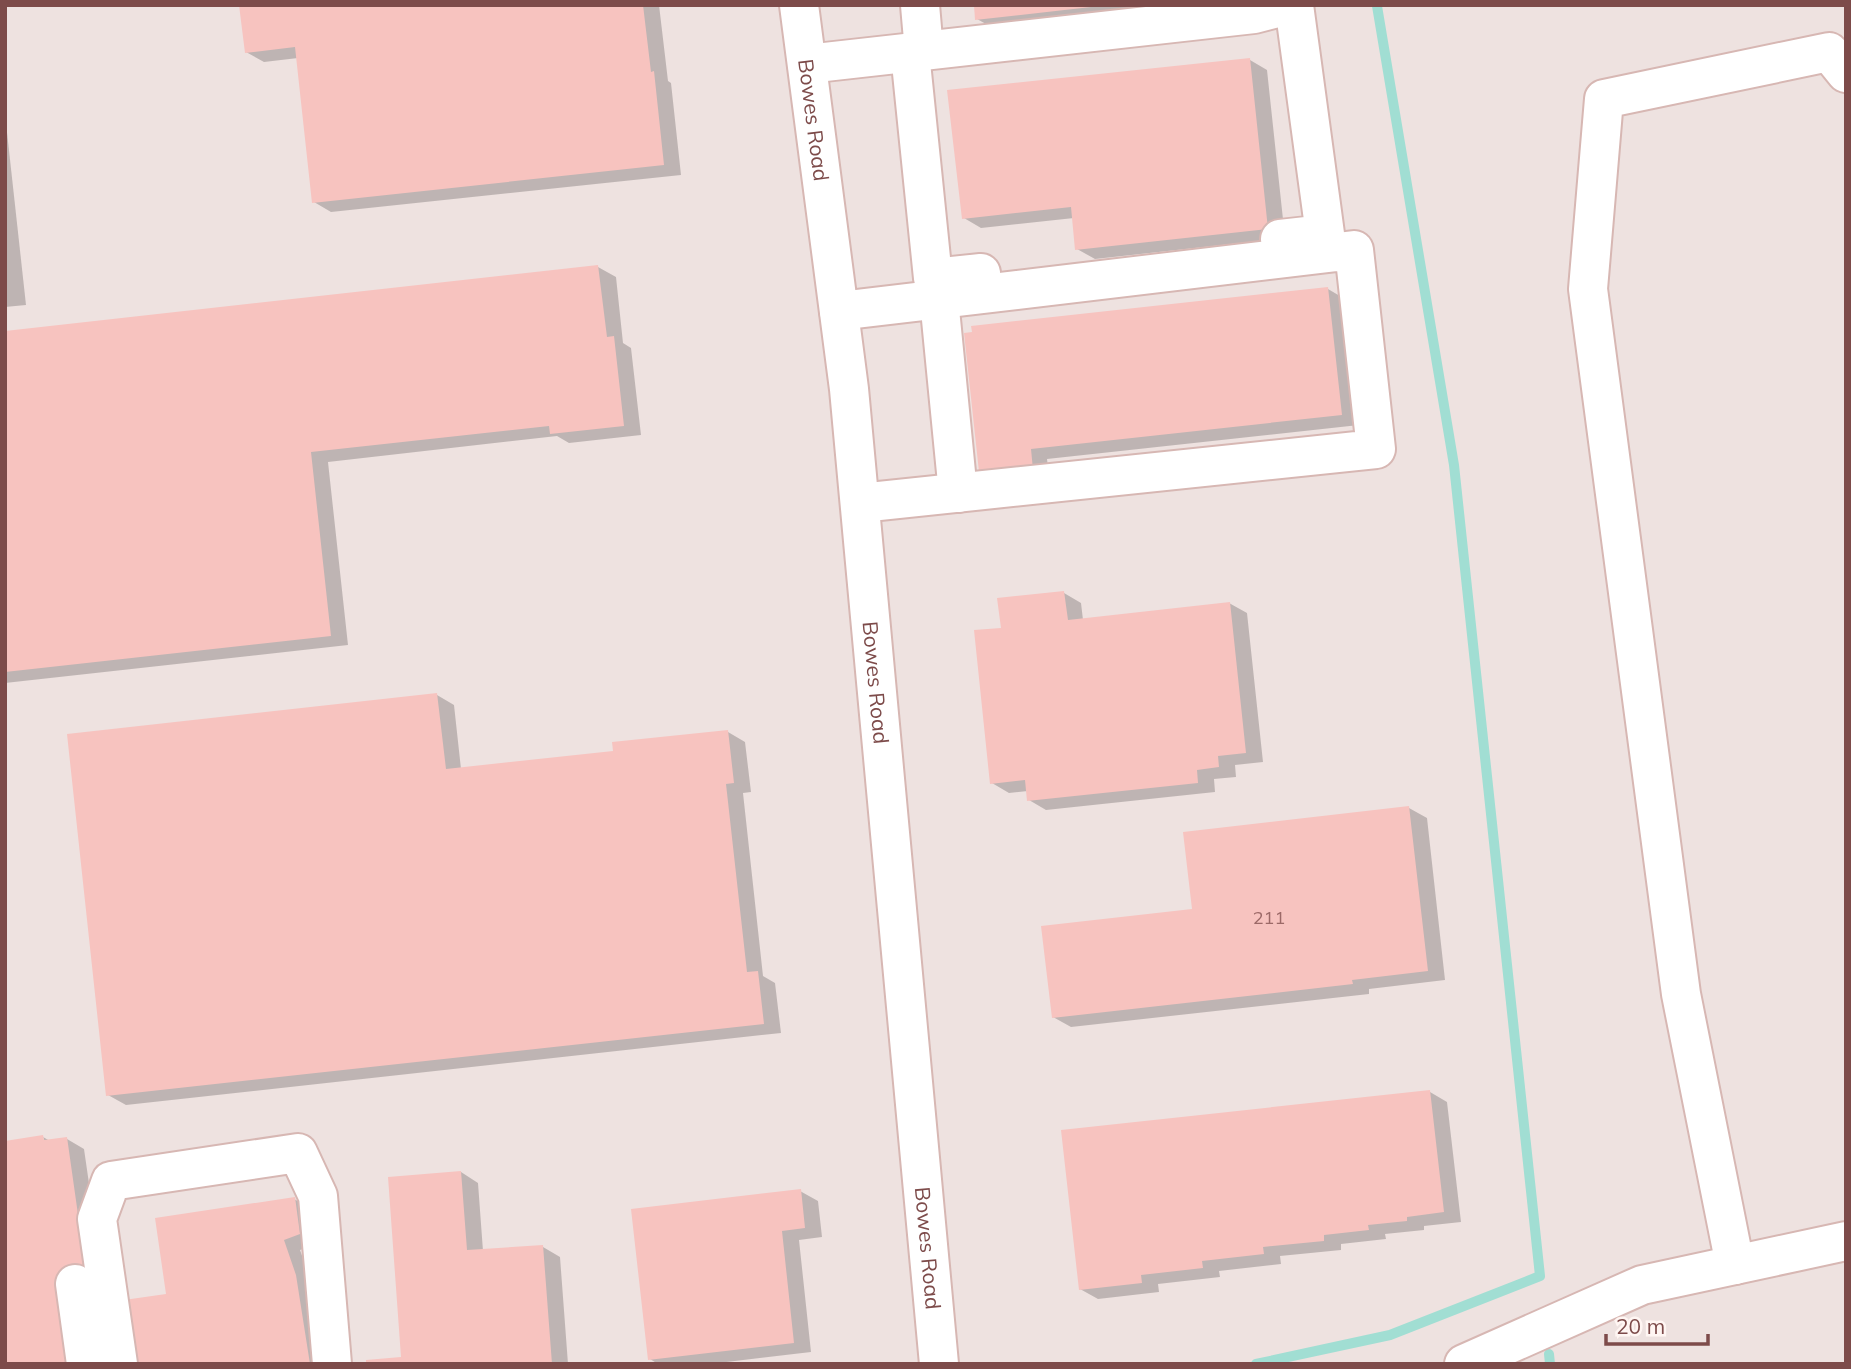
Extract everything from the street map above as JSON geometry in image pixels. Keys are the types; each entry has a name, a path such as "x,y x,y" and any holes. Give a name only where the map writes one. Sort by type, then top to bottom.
{"street":[{"name":"Bowes Road","path":"799,5 838,300 860,503 939,1364"},
{"path":"920,5 917,52 936,289 958,493"},
{"path":"807,64 1254,14 1292,5 1325,233 936,289"},
{"path":"1735,1265 1681,994 1588,289 1604,99 1829,52 1846,73"},
{"path":"838,300 1354,250 1376,449 860,503"},
{"path":"118,1364 97,1219 111,1181 299,1153 318,1196 332,1364"},
{"path":"1464,1364 1642,1285 1846,1241"},
{"path":"75,1284 86,1364"}],"shaded area":[{"path":"5,5 1846,5 1846,1364 5,1364"}],"building":[{"path":"239,5 643,5 651,72 654,71 664,165 312,203 295,47 245,53"},
{"path":"974,5 1091,5 1091,7 975,20"},
{"path":"1250,58 1268,229 1075,250 1071,207 962,219 947,90"},
{"path":"598,265 607,337 614,336 624,426 550,434 549,426 311,452 331,636 5,672 5,331"},
{"path":"1328,287 1342,415 1031,449 1034,480 980,481 964,333 972,332 971,326"},
{"path":"1064,591 1068,620 1230,602 1246,753 1218,756 1219,767 1197,770 1198,783 1027,801 1025,780 990,784 974,630 1001,628 997,598"},
{"path":"437,693 446,769 613,751 612,742 728,730 734,783 726,784 747,972 758,971 764,1024 106,1096 67,734"},
{"path":"1409,806 1428,971 1352,980 1353,984 1052,1018 1041,926 1192,909 1183,832"},
{"path":"1430,1090 1444,1212 1407,1217 1407,1221 1368,1225 1369,1230 1324,1235 1324,1241 1263,1247 1264,1254 1202,1261 1203,1268 1141,1275 1142,1283 1079,1290 1061,1130"},
{"path":"43,1135 44,1140 67,1137 86,1271 74,1364 5,1364 5,1141"},
{"path":"461,1171 467,1250 543,1245 552,1364 366,1364 366,1360 401,1357 388,1177"},
{"path":"801,1189 805,1228 782,1231 794,1343 648,1360 631,1209"},
{"path":"295,1197 300,1234 284,1240 296,1275 310,1364 127,1364 117,1301 166,1294 155,1218"}],"waterway":[{"path":"1256,1364 1390,1335 1540,1276 1454,465 1377,6"},
{"path":"1549,1354 1550,1364"}]}
